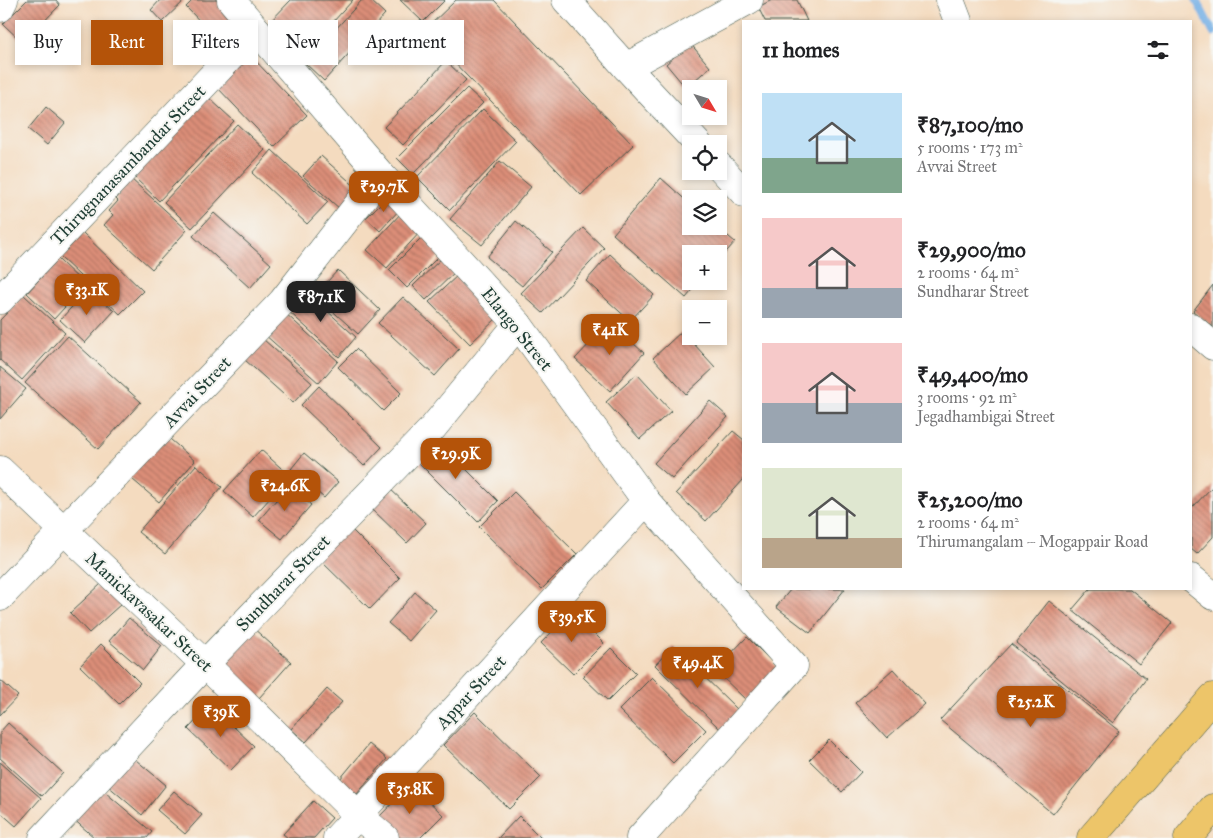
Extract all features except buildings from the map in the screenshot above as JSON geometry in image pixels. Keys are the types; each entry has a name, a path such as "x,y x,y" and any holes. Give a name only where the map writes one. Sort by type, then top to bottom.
{"main road":[{"path":"1090,838 1213,697"},
{"path":"1188,838 1213,808"}],"street":[{"path":"0,8 4,0"},
{"name":"Elango Street","path":"231,0 248,20"},
{"path":"566,0 690,135"},
{"path":"626,67 714,8 749,0"},
{"path":"950,0 958,20"},
{"name":"Elango Street","path":"258,32 381,176 518,324 646,501 794,666 640,838"},
{"name":"Thirugnanasambandar Street","path":"0,300 223,65"},
{"path":"727,175 742,191"},
{"name":"Avvai Street","path":"0,598 282,302 381,176"},
{"name":"Sundharar Street","path":"43,838 205,664 431,430 518,324"},
{"path":"1192,328 1213,346"},
{"name":"Manickavasakar Street","path":"0,470 205,664 358,815 385,838"},
{"name":"Appar Street","path":"337,838 646,501"},
{"path":"1192,579 1213,596"}],"waterway":[{"path":"1196,0 1213,32"}]}
